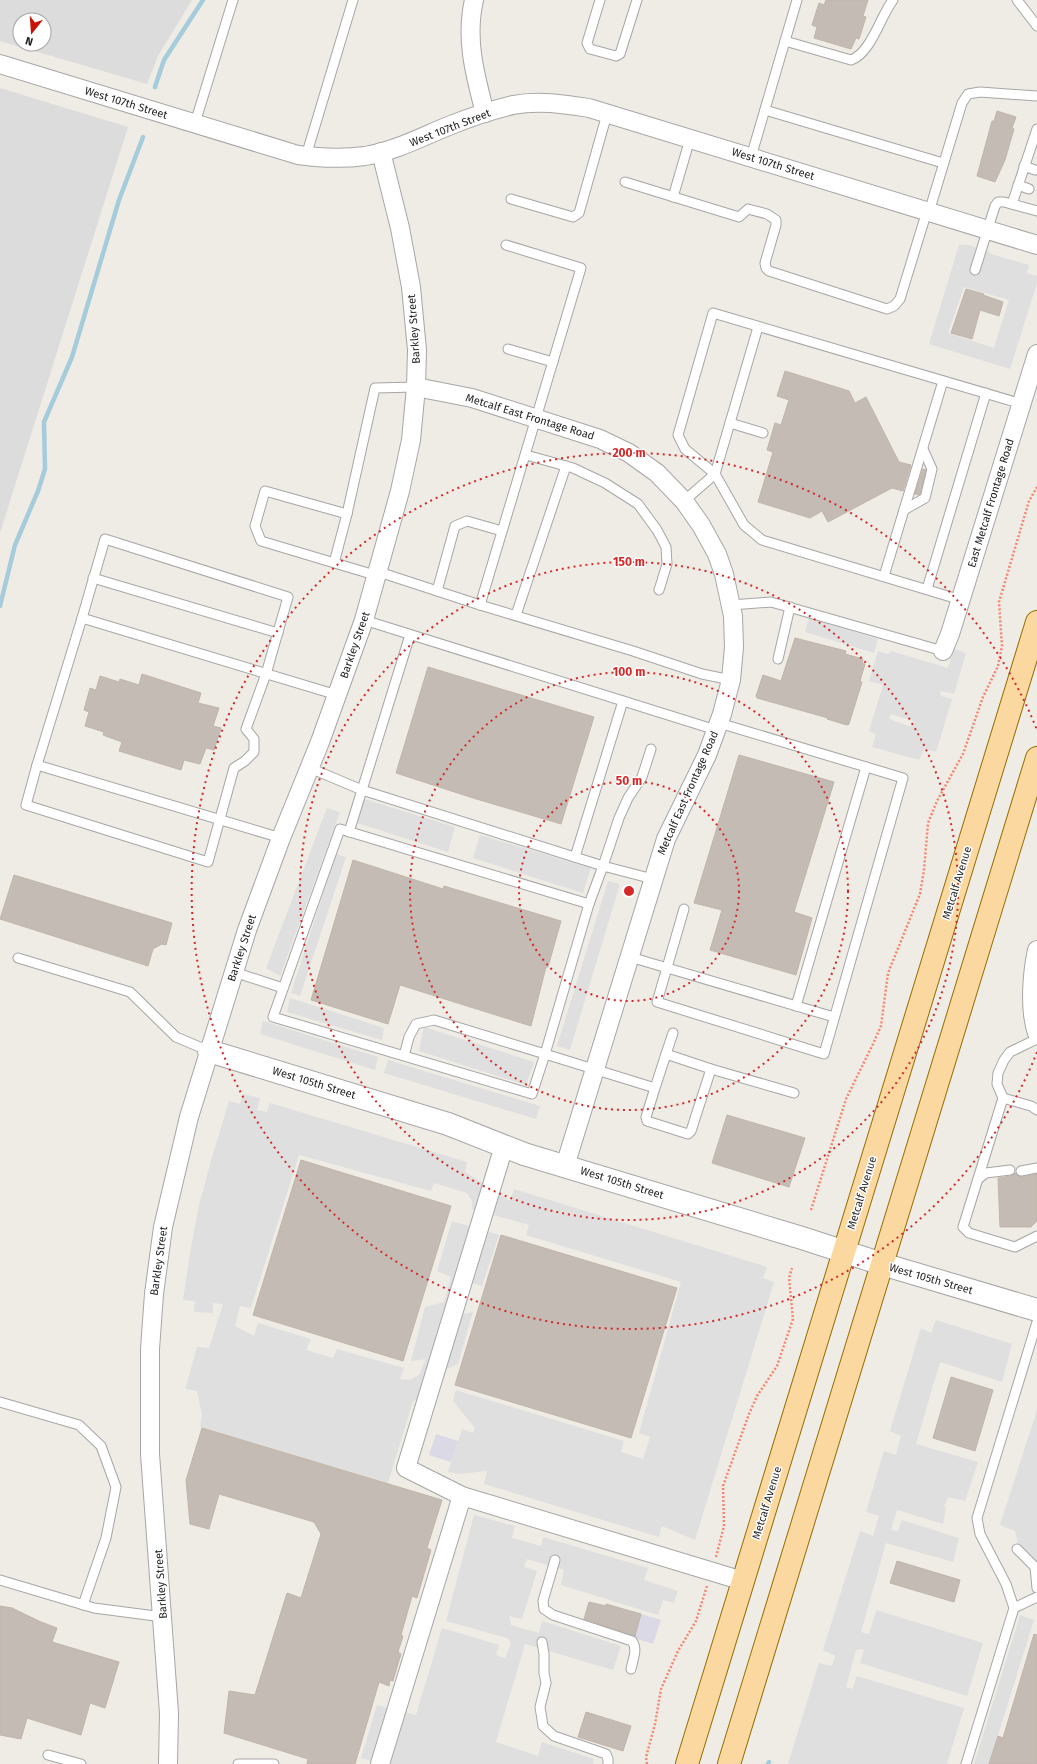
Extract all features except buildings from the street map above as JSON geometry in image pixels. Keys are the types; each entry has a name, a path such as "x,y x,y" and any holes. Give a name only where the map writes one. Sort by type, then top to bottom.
{"main road":[{"name":"Metcalf Avenue","path":"687,1764 1037,622"},
{"path":"729,1764 1037,758"}],"street":[{"path":"474,0 471,13 471,56 485,113"},
{"name":"West 107th Street","path":"0,64 306,156 339,158 366,156 410,143 451,125 514,105 548,103 589,108 1037,245"},
{"name":"Barkley Street","path":"168,1764 169,1713 150,1454 150,1350 154,1294 163,1228 189,1117 247,930 281,838 310,768 364,620 378,574 411,440 416,387 417,350 412,287 400,228 380,152"},
{"name":"East Metcalf Frontage Road","path":"943,651 961,600 1037,354"},
{"name":"Metcalf East Frontage Road","path":"416,387 472,398 537,418 600,439 629,453 657,473 684,501 701,525 717,554 724,574 731,605 733,616 734,647 731,680 707,755 666,839 565,1166"},
{"path":"1037,950 1033,969 1032,990 1037,1033"},
{"name":"West 105th Street","path":"209,1051 448,1124 504,1146 565,1166 882,1264 1037,1310"},
{"path":"504,1146 406,1468 462,1496 743,1581"},
{"path":"380,1764 462,1496"}],"lane":[{"path":"195,123 233,0"},
{"path":"306,156 353,0"},
{"path":"600,0 587,43 590,48 616,56 620,54 637,0"},
{"path":"751,157 798,0"},
{"path":"786,41 851,60 859,58 893,0"},
{"path":"1017,0 1037,26"},
{"path":"625,182 738,217 748,209 773,217 776,220 776,225 765,263 766,268 769,271 887,309 894,306 900,299 962,103 968,94 980,92 1037,96"},
{"path":"765,110 943,163"},
{"path":"511,199 572,217 579,213 607,114"},
{"path":"1012,204 1024,166 1033,152 1037,129"},
{"path":"673,197 690,139"},
{"path":"1024,166 1035,170"},
{"path":"1018,185 1029,189"},
{"path":"975,270 987,229 995,206 998,202 1004,202 1037,211"},
{"path":"480,605 581,268 506,245"},
{"path":"961,600 762,540 744,525 715,474 685,448 678,435 713,313 1022,404"},
{"path":"684,501 715,474 758,327"},
{"path":"508,349 553,362"},
{"path":"884,576 944,381"},
{"path":"334,563 347,514 375,388 416,387"},
{"path":"927,589 986,393"},
{"path":"730,424 763,433"},
{"path":"904,510 925,498 932,469 923,449"},
{"path":"526,455 566,466 605,483 638,504 658,530 666,547 667,564 659,590"},
{"path":"516,615 566,466"},
{"path":"347,514 265,491 255,526 261,541 334,563 437,591 702,674 731,680"},
{"path":"437,591 455,526 467,521 502,531"},
{"path":"105,539 288,597 266,674 246,729 254,739 254,752 245,761 234,768 208,862 26,805 93,578 105,539"},
{"path":"93,578 278,633"},
{"path":"731,605 771,602 943,651"},
{"path":"778,659 790,607"},
{"path":"82,618 337,696"},
{"path":"364,620 623,701 903,778 824,1054 657,1002 684,909"},
{"path":"348,832 410,635"},
{"path":"575,857 623,701"},
{"path":"589,904 340,829 272,1017 532,1094 589,904 619,818 628,798 642,777 651,749"},
{"path":"37,765 281,838"},
{"path":"796,1006 866,767"},
{"path":"310,768 362,790 603,866 653,879"},
{"path":"630,957 834,1017"},
{"path":"18,958 130,992 176,1037 209,1051"},
{"path":"234,972 283,988"},
{"path":"404,1056 409,1037 416,1024 434,1020 655,1088"},
{"path":"673,1033 646,1117 647,1121 688,1134 691,1131 711,1069"},
{"path":"1037,1039 1010,1052 1004,1060 998,1073 997,1084 1003,1098 963,1227 970,1233 1015,1247 1037,1236"},
{"path":"666,1054 711,1069 794,1093"},
{"path":"1003,1098 1031,1106 1037,1110"},
{"path":"1021,1171 1037,1168"},
{"path":"978,1179 986,1173 1010,1170"},
{"path":"966,1764 1014,1608 1006,1584 980,1534 977,1518 1037,1322"},
{"path":"0,1402 79,1425 101,1446 116,1487 106,1538 83,1604"},
{"path":"1017,1549 1035,1567 1037,1588"},
{"path":"555,1560 543,1601 544,1608 553,1615 632,1640 635,1645 635,1650 631,1669"},
{"path":"0,1580 94,1608 163,1617"},
{"path":"1014,1608 1037,1597"},
{"path":"542,1642 546,1683 540,1707 543,1726 554,1736 606,1754 608,1764"},
{"path":"48,1755 81,1764"},
{"path":"238,1764 274,1764"}],"path":[{"path":"810,1210 846,1099 881,1026 888,973 920,894 924,870 928,823 937,801 963,754 984,697 998,666 1002,646 999,602 1029,501 1037,488"},
{"path":"647,1764 646,1757 655,1724 661,1689 678,1651 696,1621 712,1572 724,1526 723,1486 749,1414 757,1396 777,1366 794,1319 789,1278 792,1268"}],"shaded area":[{"path":"0,0 192,0 158,56 147,84 38,52 52,52 52,12 12,12 12,45 0,41"},
{"path":"0,88 128,127 0,533"},
{"path":"959,245 968,245 991,254 1029,265 1027,273 1037,276 1037,283 1010,369 929,344","holes":["964,287 1009,300 994,348 948,333"]},
{"path":"809,618 878,639 874,653 805,632"},
{"path":"954,649 966,653 954,694 942,691 940,693 941,696 952,699 936,752 924,749 919,760 872,747 876,735 869,731 883,685 869,681 878,651 888,654 891,651 948,668","holes":["891,714 914,721 914,724 909,726 889,718"]},
{"path":"361,798 455,827 448,852 354,822"},
{"path":"327,808 340,812 280,976 266,968"},
{"path":"480,835 591,868 583,893 473,858"},
{"path":"336,854 346,857 300,996 291,993"},
{"path":"608,881 620,884 570,1050 557,1046"},
{"path":"290,998 384,1028 382,1040 287,1012"},
{"path":"263,1021 378,1057 375,1070 260,1034"},
{"path":"424,1027 534,1062 526,1085 419,1051"},
{"path":"388,1060 540,1106 536,1119 384,1073"},
{"path":"243,1094 260,1098 257,1110 267,1112 270,1103 467,1162 465,1172 510,1201 514,1189 767,1267 763,1278 774,1282 695,1540 662,1526 659,1537 484,1484 487,1471 459,1474 448,1472 462,1429 473,1433 475,1428 453,1401 456,1390 624,1441 621,1452 643,1459 650,1437 639,1433 681,1282 526,1235 529,1225 472,1209 472,1201 467,1193 434,1183 431,1191 299,1155 251,1308 240,1306 235,1326 254,1336 258,1323 311,1339 306,1350 333,1358 337,1349 404,1368 400,1379 410,1380 419,1375 426,1359 411,1361 425,1307 444,1302 451,1277 437,1271 452,1221 499,1235 482,1286 468,1282 459,1315 473,1312 458,1364 442,1371 433,1395 413,1401 388,1483 200,1427 202,1415 197,1391 185,1389 197,1347 209,1348 223,1304 213,1303 213,1313 194,1312 195,1301 183,1300 199,1205 212,1157 229,1101 240,1104"},
{"path":"936,1320 1012,1344 1002,1382 940,1362 916,1444 978,1462 965,1501 948,1497 944,1506 946,1508 943,1524 897,1510 891,1530 898,1531 902,1520 959,1538 953,1562 886,1543 861,1632 869,1634 876,1610 983,1643 967,1696 860,1663 864,1649 856,1650 846,1687 852,1689 857,1676 964,1708 947,1764 788,1764 819,1663 832,1666 835,1656 823,1650 860,1531 873,1536 879,1516 866,1512 884,1451 896,1455 901,1436 890,1431 921,1328 931,1333"},
{"path":"1037,1410 1037,1574 1023,1562 1015,1531 1000,1525"},
{"path":"436,1434 458,1441 451,1462 429,1455"},
{"path":"474,1515 515,1526 512,1538 541,1546 543,1537 648,1568 644,1580 678,1591 674,1603 663,1600 658,1615 561,1585 564,1570 527,1559 524,1567 537,1571 522,1619 509,1616 511,1625 539,1633 542,1621 621,1646 613,1670 525,1644 496,1742 538,1756 542,1742 594,1759 593,1764 373,1764 372,1761 361,1758 377,1705 416,1715 442,1628 499,1645 496,1655 505,1658 511,1643 507,1638 446,1621"},
{"path":"641,1614 661,1620 653,1644 634,1638"},
{"path":"1020,1615 1034,1620 989,1764 974,1764"}],"waterway":[{"path":"155,87 164,60 203,0"},
{"path":"0,606 15,545 38,491 45,469 44,422 72,357 119,200 143,137"}]}
